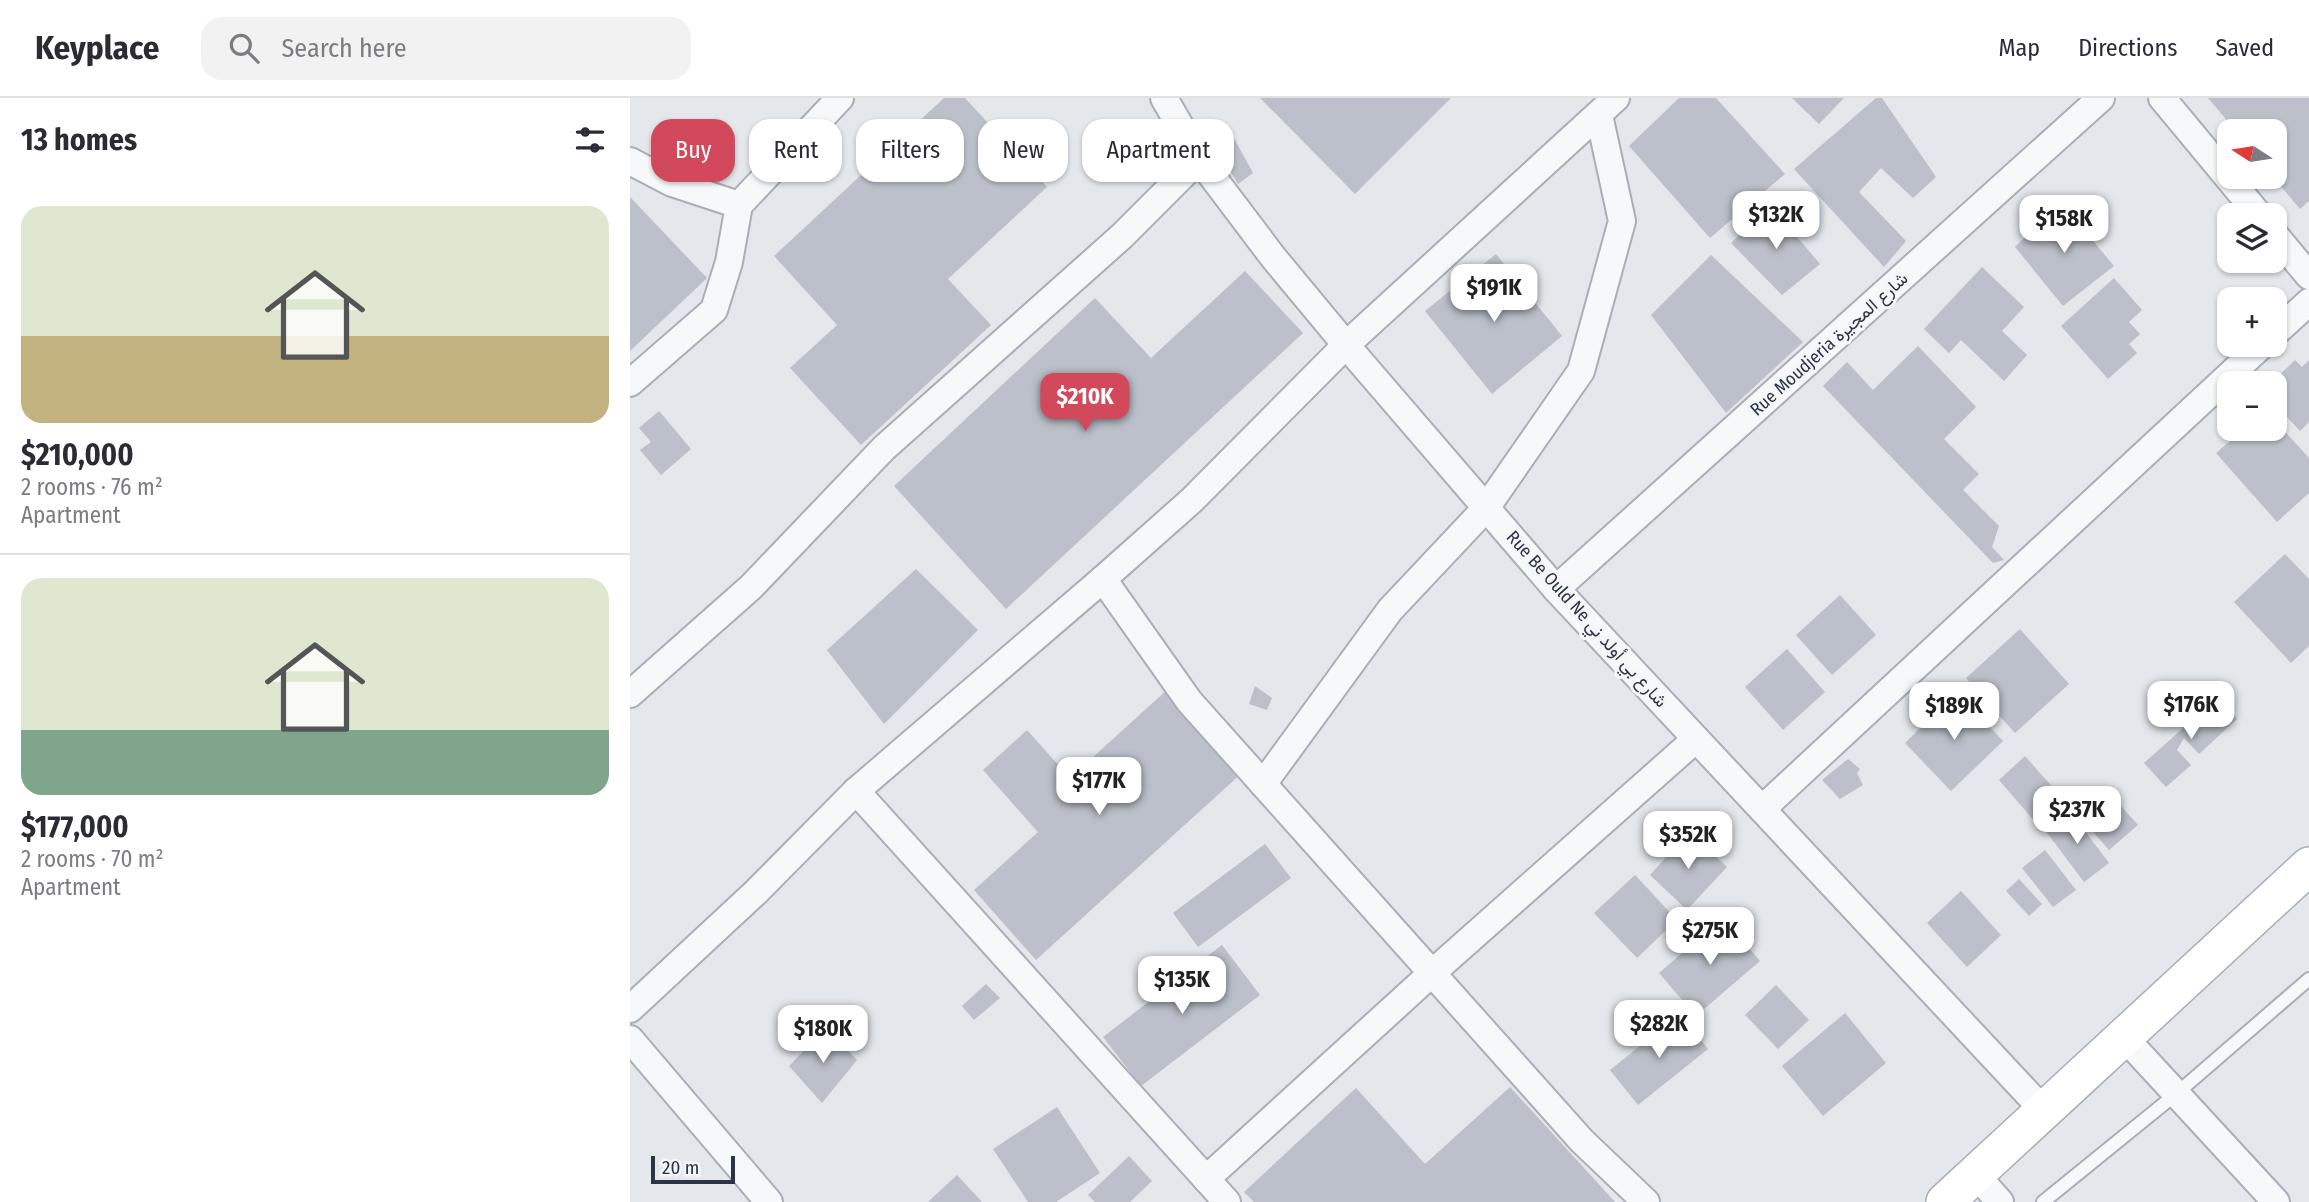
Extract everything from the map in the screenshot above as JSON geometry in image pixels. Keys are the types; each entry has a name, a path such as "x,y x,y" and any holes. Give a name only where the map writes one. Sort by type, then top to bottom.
{"main road":[{"path":"1945,1202 2309,866"}],"street":[{"path":"630,383 714,310 729,262 739,205 840,98"},
{"name":"Rue Be Ould Ne شارع بي أولد ني","path":"1164,98 1176,119"},
{"name":"Rue Moudjeria شارع المجيرة","path":"1556,589 2101,98"},
{"path":"2162,98 2249,203"},
{"path":"630,1009 756,892 856,791 1104,579 1192,500 1346,345 1608,106"},
{"path":"1263,784 1390,610 1486,508 1581,371 1622,220 1608,106"},
{"path":"630,161 672,183 739,205"},
{"path":"630,694 751,587 884,448 1122,236 1176,182"},
{"name":"Rue Be Ould Ne شارع بي أولد ني","path":"1216,182 1273,257 1346,345 1556,589 2045,1112"},
{"path":"2287,249 2309,276"},
{"path":"2287,322 2309,302"},
{"path":"1762,809 2249,357"},
{"path":"1104,579 1189,701 1583,1141 1646,1202"},
{"path":"1206,1178 1696,739"},
{"path":"856,791 1227,1202"},
{"path":"2124,1037 2276,1202"},
{"path":"630,1039 769,1202"},
{"path":"1976,1175 2000,1202"}],"lane":[{"path":"2043,1202 2176,1094 2309,979"}],"building":[{"path":"944,98 965,98 984,119 978,119 978,182 1042,182 1047,187 948,279 991,325 861,445 790,368 837,325 774,256 856,180 856,182 964,182 964,119 921,119"},
{"path":"1260,98 1451,98 1355,194"},
{"path":"1679,98 1716,98 1785,174 1710,238 1629,146"},
{"path":"1792,98 1844,98 1819,124"},
{"path":"1876,98 1882,98 1936,177 1913,198 1881,168 1859,192 1906,241 1884,267 1794,169"},
{"path":"2208,98 2309,98 2309,201 2300,209 2283,189 2287,189 2287,119 2226,119"},
{"path":"1234,138 1253,173 1238,184 1234,177"},
{"path":"630,197 707,278 630,351"},
{"path":"2061,202 2114,266 2063,306 2015,247"},
{"path":"1770,205 1820,264 1782,295 1731,243"},
{"path":"1496,254 1562,336 1492,394 1425,311"},
{"path":"1711,255 1803,342 1726,413 1651,315"},
{"path":"1982,267 2024,307 2002,331 2027,355 2004,381 1961,340 1949,353 1924,329"},
{"path":"1245,271 1303,333 1006,609 894,486 1095,298 1151,358"},
{"path":"2114,278 2142,310 2129,322 2140,334 2129,344 2137,353 2108,379 2061,326"},
{"path":"1918,346 1976,407 1944,439 1979,474 1963,490 1999,526 1992,547 2004,560 1993,563 1823,386 1847,362 1873,390"},
{"path":"2295,360 2302,367 2309,360 2309,422 2300,431 2287,417 2287,371 2284,371"},
{"path":"659,411 691,449 661,475 640,450 651,442 639,428"},
{"path":"2287,434 2309,458 2309,493 2277,522 2216,453 2230,441 2287,441"},
{"path":"2285,554 2309,579 2309,646 2291,663 2234,602"},
{"path":"916,569 978,630 884,724 827,650"},
{"path":"1840,595 1876,635 1832,675 1796,635"},
{"path":"2020,629 2069,684 2015,733 1966,678"},
{"path":"1787,649 1825,692 1783,730 1745,687"},
{"path":"1255,686 1272,698 1267,710 1249,704"},
{"path":"1169,688 1243,772 1036,960 974,890 1038,832 983,770 1027,730 1070,778"},
{"path":"1957,692 2003,741 1951,791 1905,743"},
{"path":"2218,697 2237,719 2199,754 2184,738 2177,750 2191,765 2166,787 2144,763"},
{"path":"2025,756 2065,801 2038,825 1999,780"},
{"path":"1848,759 1860,769 1857,773 1863,785 1840,799 1822,780"},
{"path":"2104,787 2138,825 2109,850 2075,812"},
{"path":"2069,810 2109,863 2084,882 2045,830"},
{"path":"1689,832 1727,867 1687,910 1650,875"},
{"path":"1265,844 1291,878 1198,947 1173,913"},
{"path":"2045,850 2076,890 2053,907 2022,868"},
{"path":"1635,875 1677,920 1637,958 1594,913"},
{"path":"2019,879 2042,904 2029,916 2006,891"},
{"path":"1961,891 2001,935 1967,967 1927,923"},
{"path":"1723,918 1760,961 1696,1016 1659,973"},
{"path":"1222,945 1260,995 1141,1086 1103,1037"},
{"path":"986,984 1000,998 974,1020 962,1006"},
{"path":"1776,985 1809,1020 1778,1049 1745,1015"},
{"path":"1845,1013 1886,1063 1823,1116 1782,1066"},
{"path":"1680,1014 1708,1049 1638,1105 1610,1070"},
{"path":"826,1028 857,1060 822,1103 789,1066"},
{"path":"1510,1087 1615,1202 1254,1202 1244,1192 1356,1088 1425,1164"},
{"path":"1057,1107 1100,1173 1056,1202 1028,1202 993,1149"},
{"path":"1129,1156 1152,1181 1130,1202 1095,1202 1088,1195"},
{"path":"957,1175 982,1202 928,1202"}]}
